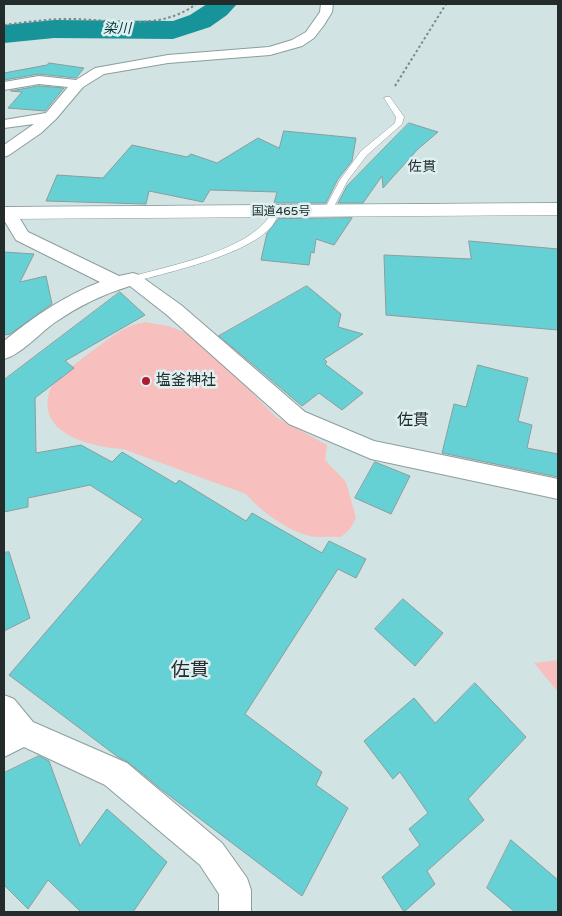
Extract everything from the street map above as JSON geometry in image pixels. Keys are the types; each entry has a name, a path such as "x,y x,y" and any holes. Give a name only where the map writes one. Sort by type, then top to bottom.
{"highway":[{"name":"国道465号","path":"6,213 558,209"}],"street":[{"path":"4,152 36,130 51,116 78,84 100,71 168,59 250,54 270,51 297,43 310,35 320,22 326,12 326,4"},
{"path":"4,86 39,80 78,84"},
{"path":"4,124 51,116"},
{"path":"6,213 22,236 125,281 174,310 297,418 371,450 558,489"},
{"path":"4,352 43,320 70,302 125,281"},
{"path":"4,709 14,738 116,774 211,854 235,890 235,912"}],"lane":[{"path":"327,212 344,180 364,153 398,124 400,117 388,98"},
{"path":"125,281 200,260 254,236 269,224 275,212"}],"path":[{"path":"4,25 68,19 151,21 185,13 196,4"},
{"path":"388,98 446,4"}],"shaded area":[{"path":"145,322 168,326 190,334 236,376 276,417 327,445 325,460 346,482 356,518 350,529 341,537 314,537 301,533 275,520 246,494 123,449 110,448 82,441 58,427 51,418 48,405 50,390 57,380 113,336 131,326"},
{"path":"558,660 558,692 534,663"}],"building":[{"path":"49,63 84,68 76,78 39,74 4,80 4,73 47,65"},
{"path":"39,86 64,88 45,111 8,108 22,92 11,91"},
{"path":"409,123 438,132 418,149 383,188 382,176 363,203 338,203 347,186"},
{"path":"284,131 356,138 352,161 338,179 326,203 274,203 277,192 210,190 203,202 149,191 146,204 46,201 57,175 103,178 132,145 187,157 191,154 217,163 258,138 279,148"},
{"path":"352,218 334,245 316,239 314,253 311,252 309,265 261,260 267,233 278,219"},
{"path":"469,241 558,249 558,330 386,315 384,255 471,259"},
{"path":"4,252 34,254 20,282 46,276 52,304 10,334 4,335"},
{"path":"307,286 341,314 338,327 363,334 324,359 327,362 325,364 363,393 342,410 319,393 302,406 219,336"},
{"path":"120,292 145,315 65,361 74,368 35,398 36,453 81,445 112,462 122,452 176,484 179,480 246,521 252,513 322,553 329,541 366,559 356,578 338,569 245,714 322,772 316,785 348,808 302,896 128,762 118,757 9,675 143,519 90,485 28,498 28,507 4,512 4,380"},
{"path":"478,365 528,378 518,421 532,425 527,448 558,454 558,477 442,453 454,404 466,407"},
{"path":"375,462 410,476 391,514 355,498"},
{"path":"9,552 30,618 4,631 4,553"},
{"path":"403,599 443,633 415,666 375,629"},
{"path":"475,683 526,737 468,799 484,820 427,871 435,884 404,912 382,877 420,845 409,829 428,813 400,772 393,779 364,741 414,698 435,723"},
{"path":"39,756 49,761 80,846 107,809 167,862 133,912 81,912 48,880 28,909 4,885 4,773"},
{"path":"511,840 558,880 558,912 515,912 487,888"}],"waterway":[{"name":"染川","path":"4,34 54,29 173,30 200,21 212,14 223,4"}],"place":[{"name":"塩釜神社","path":"146,381"}],"district":[{"name":"佐貫","path":"422,167"},
{"name":"佐貫","path":"413,421"},
{"name":"佐貫","path":"190,671"}]}
